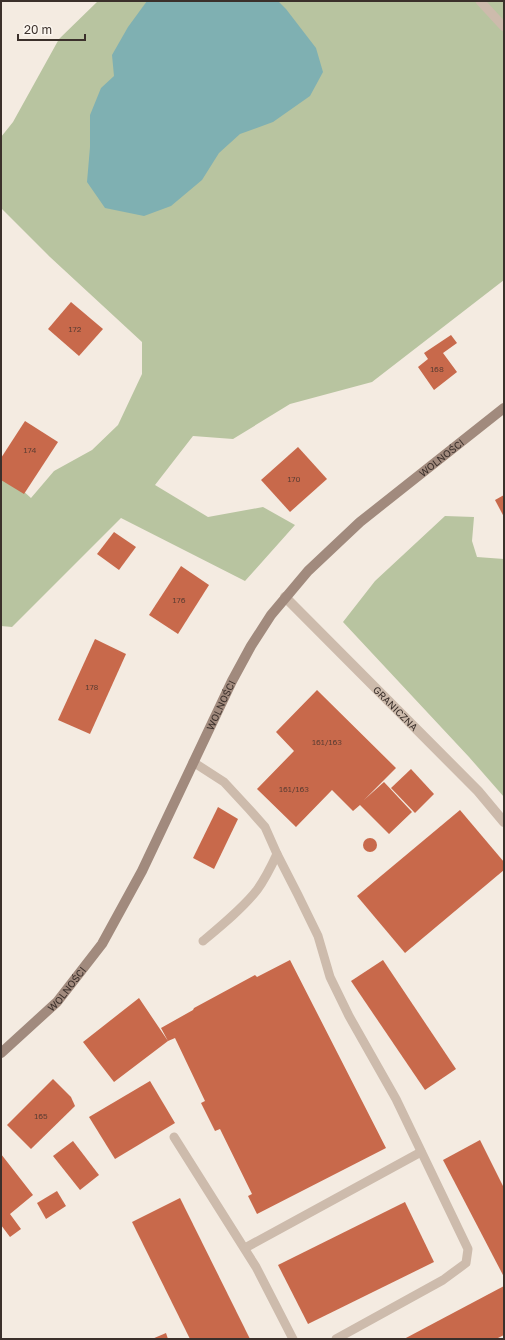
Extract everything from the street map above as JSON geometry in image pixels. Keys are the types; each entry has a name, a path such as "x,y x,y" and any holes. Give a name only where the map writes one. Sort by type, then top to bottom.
{"street":[{"name":"WOLNOŚCI","path":"1,1053 57,1002 102,944 142,871 232,681 251,646 271,615 285,597 308,571 360,522 504,408"},
{"name":"GRANICZNA","path":"285,597 478,791 504,822"}],"lane":[{"path":"480,1 504,27"},
{"path":"193,762 224,782 264,827 318,936 330,977 349,1016 396,1099 468,1249 466,1263 444,1280 336,1339"},
{"path":"203,941 235,913 256,891 267,875 277,854"},
{"path":"174,1137 245,1248 294,1339"},
{"path":"245,1248 421,1152"}],"green space":[{"path":"98,1 504,1 504,280 372,382 290,404 233,439 193,436 155,485 208,517 263,507 295,525 245,581 121,518 12,627 1,626 1,471 31,498 54,471 92,450 118,425 142,374 142,342 50,257 1,208 1,137 13,122 59,39"},
{"path":"445,516 474,517 472,541 477,557 504,559 504,797 469,757 343,622 375,581"}],"water":[{"path":"147,1 278,1 316,48 323,72 310,96 273,122 240,134 219,153 202,180 171,206 144,216 105,208 87,182 90,147 90,115 101,88 114,76 112,55 128,27"}],"building":[{"path":"71,302 103,329 79,356 48,329"},
{"path":"451,335 457,343 443,353 457,372 434,390 418,367 428,359 424,353"},
{"path":"25,421 58,442 24,494 1,480 1,458"},
{"path":"298,447 327,479 290,512 261,480"},
{"path":"504,495 504,517 495,500"},
{"path":"114,532 136,547 119,570 97,554"},
{"path":"181,566 209,585 178,634 149,615"},
{"path":"95,639 126,654 90,734 58,720"},
{"path":"317,690 396,768 364,800 384,782 412,812 389,834 360,805 353,811 332,790 296,827 257,789 294,751 276,732"},
{"path":"411,769 434,794 415,813 391,788"},
{"path":"218,807 238,819 214,869 193,858"},
{"path":"460,810 504,862 504,870 405,953 357,896"},
{"path":"370,838 375,840 377,845 375,850 370,852 365,850 363,845 365,840"},
{"path":"290,960 386,1148 257,1214 248,1196 252,1194 220,1129 215,1131 201,1103 205,1101 175,1038 168,1041 161,1028 194,1008 255,975 257,977"},
{"path":"383,960 456,1069 425,1090 351,981"},
{"path":"139,998 168,1041 114,1082 83,1042"},
{"path":"53,1079 71,1097 75,1106 31,1149 7,1125"},
{"path":"150,1081 175,1123 115,1159 89,1117"},
{"path":"480,1140 504,1188 504,1277 443,1160"},
{"path":"73,1141 99,1175 80,1190 53,1156"},
{"path":"1,1154 33,1195 10,1214 21,1229 10,1237 1,1225"},
{"path":"57,1191 66,1206 46,1219 37,1203"},
{"path":"180,1198 250,1339 190,1339 132,1222"},
{"path":"405,1202 434,1262 308,1324 278,1265"},
{"path":"504,1286 504,1335 496,1339 404,1339"},
{"path":"166,1333 168,1339 152,1339"}]}
